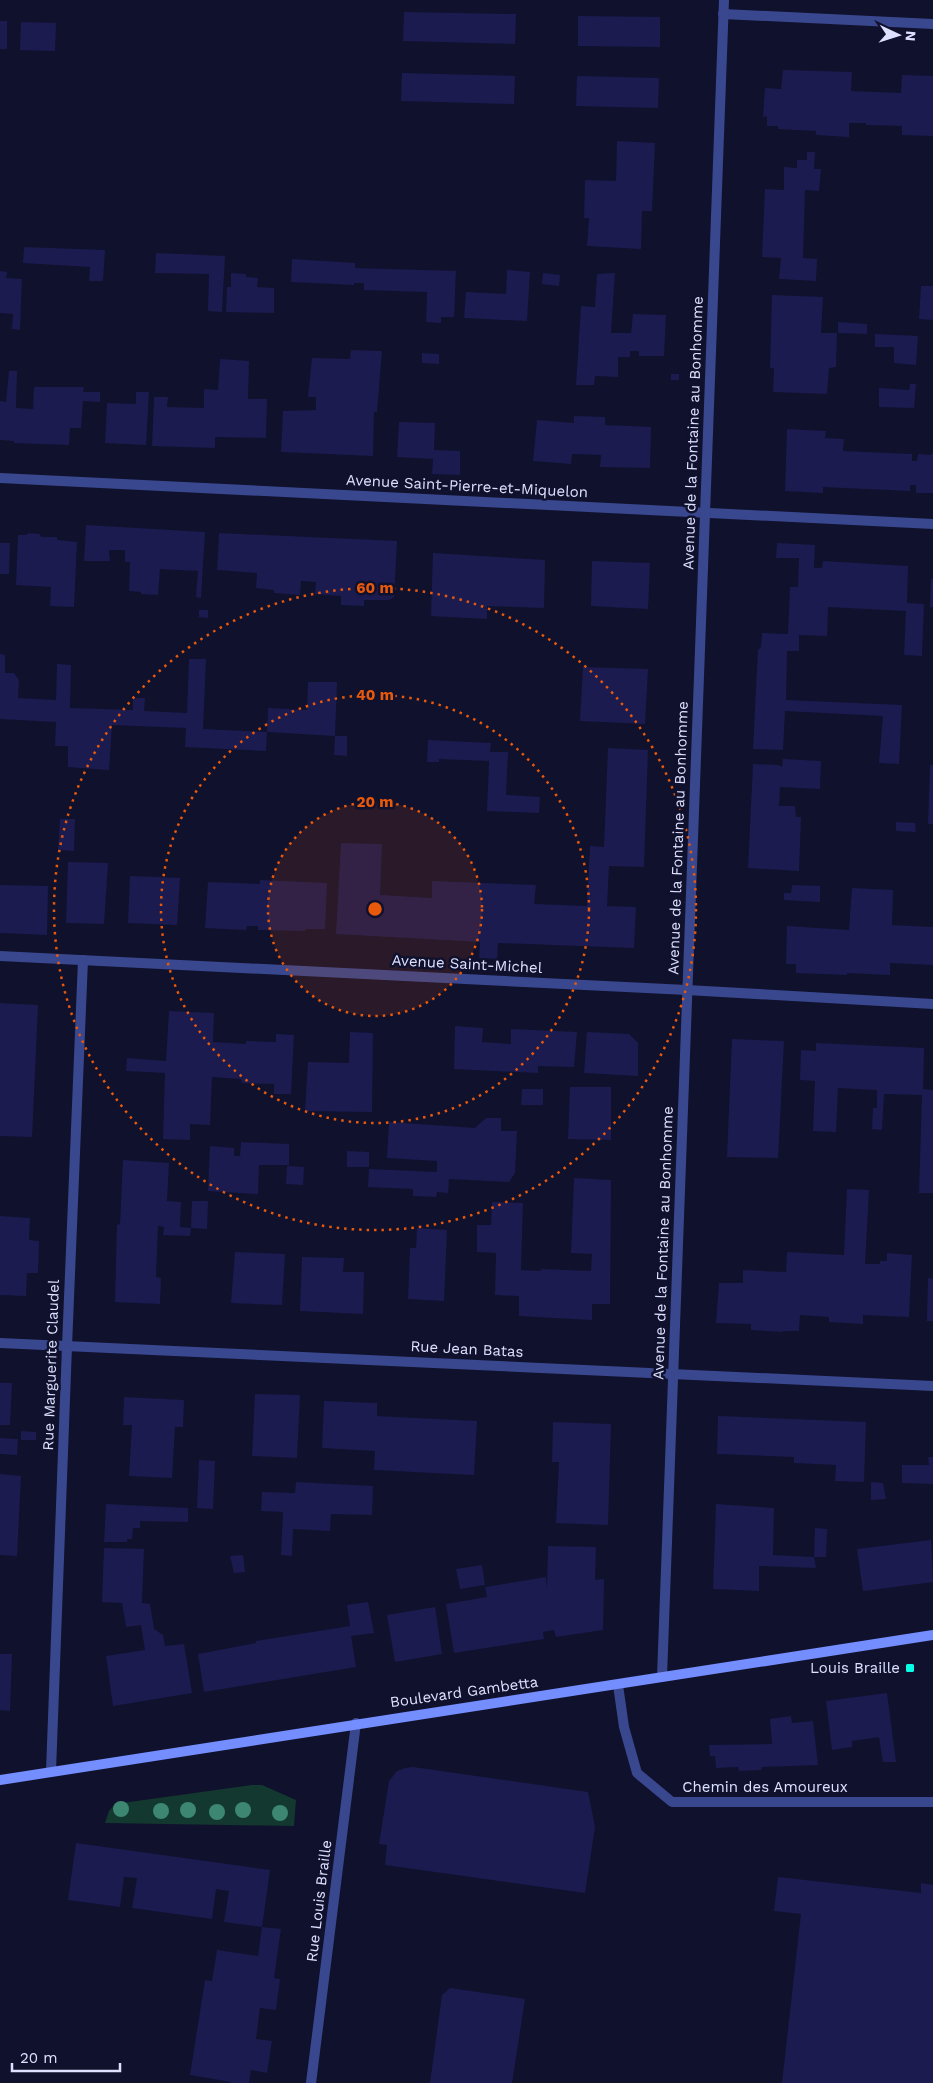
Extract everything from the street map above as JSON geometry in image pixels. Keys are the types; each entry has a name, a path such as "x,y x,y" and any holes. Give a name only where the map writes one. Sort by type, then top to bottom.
{"main road":[{"name":"Boulevard Gambetta","path":"0,1780 356,1723 618,1685 933,1635"}],"street":[{"name":"Avenue de la Fontaine au Bonhomme","path":"662,1678 724,0"},
{"path":"723,14 933,24"},
{"name":"Avenue Saint-Pierre-et-Miquelon","path":"0,478 933,524"},
{"name":"Avenue Saint-Michel","path":"0,956 933,1004"},
{"name":"Rue Marguerite Claudel","path":"51,1771 84,960"},
{"name":"Rue Jean Batas","path":"0,1343 933,1386"},
{"name":"Chemin des Amoureux","path":"618,1685 624,1726 637,1773 672,1802 933,1802"},
{"name":"Rue Louis Braille","path":"310,2083 356,1723"}],"green space":[{"path":"262,1785 296,1800 294,1826 105,1823 109,1811 115,1804"}],"building":[{"path":"404,12 516,14 515,44 403,41"},
{"path":"578,16 660,17 660,47 578,46"},
{"path":"0,21 7,21 7,49 0,49"},
{"path":"21,22 56,23 55,51 20,50"},
{"path":"783,70 852,72 851,91 901,93 902,75 933,76 933,136 902,135 902,126 866,125 866,123 849,123 849,137 816,135 816,131 778,129 778,126 767,126 767,116 763,117 765,88 781,89"},
{"path":"402,73 515,76 514,104 401,101"},
{"path":"577,76 659,78 658,108 576,106"},
{"path":"617,141 655,143 652,211 642,211 641,249 587,246 589,218 584,218 585,180 616,181"},
{"path":"807,152 815,152 814,169 821,169 819,191 805,190 803,258 817,259 816,281 779,279 781,258 762,257 765,189 784,190 784,167 797,168 797,160 807,160"},
{"path":"24,247 105,250 103,281 89,281 90,267 23,263"},
{"path":"156,253 225,256 222,312 208,311 209,274 155,273"},
{"path":"292,259 355,263 355,268 456,271 454,317 441,317 441,323 426,322 427,292 364,290 364,283 354,283 354,285 291,282"},
{"path":"507,270 530,272 527,321 464,318 466,292 506,294"},
{"path":"0,271 7,272 6,278 22,279 20,330 12,329 13,314 0,313"},
{"path":"231,273 246,274 246,277 258,278 257,287 274,288 274,313 226,312 227,287 231,287"},
{"path":"543,273 560,275 559,286 542,284"},
{"path":"615,273 611,333 631,333 633,314 666,315 664,356 639,356 639,351 630,351 630,357 618,357 618,377 595,376 594,385 576,385 581,306 595,307 597,274"},
{"path":"921,286 933,286 933,320 919,319"},
{"path":"772,295 823,297 821,333 837,333 836,367 829,368 827,394 773,392 774,368 770,368"},
{"path":"838,322 867,324 867,334 838,333"},
{"path":"875,334 918,336 916,365 894,363 894,347 875,347"},
{"path":"351,350 382,351 377,412 374,412 373,456 281,452 283,411 316,410 316,397 308,397 312,358 350,359"},
{"path":"422,353 439,354 439,364 422,363"},
{"path":"220,359 249,361 248,399 267,399 266,438 215,437 215,448 152,446 154,397 168,397 167,407 204,408 204,389 218,390"},
{"path":"9,371 17,371 16,408 33,409 34,387 84,387 83,392 100,392 100,402 83,401 81,428 70,428 69,445 14,443 14,441 0,440 0,401 6,402"},
{"path":"671,374 679,374 679,380 671,380"},
{"path":"910,384 916,384 914,408 879,407 879,388 909,390"},
{"path":"136,392 149,392 146,445 105,443 107,403 136,404"},
{"path":"574,416 605,417 605,425 651,427 650,468 600,467 601,455 572,454 571,464 533,461 537,420 574,423"},
{"path":"399,422 435,423 434,450 460,451 460,475 432,474 433,459 397,457"},
{"path":"787,429 826,431 825,438 844,439 843,451 912,454 912,461 917,461 918,454 931,455 933,452 933,493 916,493 916,485 910,485 910,491 823,487 823,493 785,491"},
{"path":"86,525 205,532 201,598 196,597 198,571 160,569 158,595 129,591 130,562 125,562 125,550 109,550 110,561 84,561"},
{"path":"28,533 40,534 41,537 57,537 57,540 77,542 74,607 50,606 51,587 16,585 18,535 27,535"},
{"path":"219,533 397,541 394,597 389,600 364,600 364,606 341,605 341,596 315,594 316,582 301,581 300,595 274,593 274,590 256,588 257,573 217,570"},
{"path":"0,543 10,543 9,574 0,574"},
{"path":"777,543 815,545 814,568 822,568 823,561 908,566 907,603 924,604 922,656 904,655 906,611 828,607 827,636 799,635 799,651 787,651 786,700 902,705 899,764 879,763 883,716 785,711 783,750 753,749 758,650 761,647 762,633 788,634 790,587 798,587 799,558 776,558"},
{"path":"433,553 545,560 544,608 487,606 487,619 431,616"},
{"path":"592,561 650,563 648,609 591,606"},
{"path":"931,579 933,579 933,607 930,607"},
{"path":"199,610 208,610 208,618 199,617"},
{"path":"0,654 5,655 5,673 14,673 19,680 18,698 56,700 57,664 71,665 70,708 133,710 133,698 145,698 144,711 187,713 189,659 206,659 203,729 267,732 266,751 185,747 186,728 112,725 109,770 68,767 68,746 55,746 56,722 0,719"},
{"path":"583,667 648,669 645,724 580,721"},
{"path":"308,682 337,682 335,736 267,732 268,708 307,710"},
{"path":"335,736 347,736 347,756 334,755"},
{"path":"428,740 491,743 490,752 508,752 506,795 540,797 539,813 487,811 489,761 439,759 439,762 427,762"},
{"path":"608,748 648,750 644,867 609,866 607,906 636,907 634,948 498,943 497,959 479,958 480,942 336,934 341,843 382,844 380,895 432,898 432,881 536,885 534,904 587,906 590,846 604,847"},
{"path":"783,759 821,761 820,789 780,787 779,806 795,806 796,817 801,817 799,871 748,868 753,764 778,765 782,767"},
{"path":"930,765 933,765 933,824 928,824"},
{"path":"60,819 75,819 74,851 58,850"},
{"path":"896,822 915,823 916,832 896,831"},
{"path":"68,862 108,863 104,924 66,923"},
{"path":"130,876 180,878 177,925 128,923"},
{"path":"260,880 327,883 325,929 306,929 305,931 258,930 258,926 247,926 246,930 205,928 208,882 260,884"},
{"path":"0,885 48,886 47,935 0,933"},
{"path":"792,885 820,886 820,902 784,900 784,893 791,893"},
{"path":"852,888 893,890 892,925 933,927 933,965 890,963 890,975 847,973 847,975 796,973 796,964 786,964 787,926 849,930"},
{"path":"0,1003 38,1005 32,1137 0,1136"},
{"path":"169,1011 214,1013 213,1042 246,1044 246,1041 276,1042 276,1034 294,1035 291,1094 274,1094 274,1084 242,1083 241,1079 212,1077 210,1125 190,1124 190,1140 163,1139 165,1073 126,1071 127,1058 166,1061"},
{"path":"455,1026 483,1028 482,1042 511,1044 511,1029 577,1032 574,1067 538,1066 538,1073 454,1069"},
{"path":"350,1032 373,1033 372,1112 305,1111 308,1062 349,1063"},
{"path":"587,1032 629,1034 638,1043 638,1076 584,1073"},
{"path":"732,1039 784,1041 778,1158 727,1157"},
{"path":"816,1043 924,1048 923,1089 933,1090 933,1193 919,1193 922,1095 884,1094 882,1130 872,1129 873,1108 877,1108 877,1090 838,1088 836,1132 813,1131 815,1081 800,1080 801,1050 816,1051"},
{"path":"570,1087 611,1087 611,1140 568,1139"},
{"path":"522,1089 543,1089 543,1105 521,1105"},
{"path":"486,1118 501,1118 501,1131 517,1131 515,1173 509,1182 449,1179 448,1193 437,1192 436,1197 413,1196 413,1189 368,1187 369,1169 437,1172 437,1161 387,1158 389,1122 475,1128"},
{"path":"241,1142 289,1144 289,1165 259,1165 258,1194 208,1191 210,1146 234,1148 234,1156 240,1156"},
{"path":"347,1151 369,1152 369,1167 347,1167"},
{"path":"123,1160 169,1163 167,1201 181,1202 180,1227 191,1228 190,1236 163,1235 164,1227 158,1226 156,1277 161,1278 160,1304 115,1302 117,1225 120,1224"},
{"path":"287,1166 304,1167 303,1185 286,1184"},
{"path":"574,1178 611,1180 610,1304 592,1304 592,1320 519,1316 519,1296 495,1295 496,1253 477,1252 477,1225 491,1225 492,1202 523,1203 521,1270 591,1271 592,1254 571,1253"},
{"path":"847,1189 869,1190 865,1264 880,1264 880,1261 887,1261 887,1253 912,1255 909,1317 863,1315 863,1324 829,1322 829,1317 800,1315 799,1331 783,1332 751,1330 751,1324 716,1323 719,1283 743,1283 743,1270 786,1272 787,1252 844,1255"},
{"path":"192,1201 208,1201 207,1229 191,1228"},
{"path":"0,1216 30,1218 29,1240 39,1241 38,1273 27,1273 26,1296 0,1295"},
{"path":"417,1228 447,1230 444,1301 408,1299 410,1248 416,1248"},
{"path":"235,1252 285,1254 282,1305 231,1303"},
{"path":"302,1257 344,1258 343,1272 364,1272 363,1314 300,1311"},
{"path":"928,1278 933,1279 933,1321 927,1321"},
{"path":"0,1383 12,1383 10,1425 0,1425"},
{"path":"255,1394 300,1395 297,1458 252,1456"},
{"path":"124,1397 184,1400 183,1427 175,1427 172,1478 129,1476 132,1425 123,1425"},
{"path":"324,1401 377,1403 377,1416 477,1421 474,1475 374,1470 375,1451 322,1448"},
{"path":"718,1416 866,1422 864,1482 835,1481 836,1465 794,1463 794,1457 717,1454"},
{"path":"553,1422 611,1424 608,1525 556,1523 559,1462 552,1462"},
{"path":"21,1431 36,1432 36,1440 21,1440"},
{"path":"0,1438 18,1439 17,1455 0,1454"},
{"path":"928,1457 933,1457 933,1484 902,1483 902,1465 929,1465"},
{"path":"199,1460 215,1461 213,1509 197,1508"},
{"path":"0,1474 21,1476 17,1556 0,1555"},
{"path":"296,1482 373,1486 372,1515 331,1514 330,1531 293,1529 292,1556 281,1555 283,1512 261,1511 262,1492 295,1493"},
{"path":"871,1482 883,1483 886,1499 871,1500"},
{"path":"106,1504 188,1508 188,1522 140,1521 140,1528 133,1528 132,1539 127,1539 127,1542 104,1542"},
{"path":"716,1504 774,1508 773,1555 814,1557 816,1568 759,1566 759,1591 713,1589"},
{"path":"815,1528 827,1529 826,1557 814,1557"},
{"path":"931,1540 933,1582 863,1591 857,1549"},
{"path":"548,1546 596,1547 595,1580 604,1579 603,1630 556,1637 554,1630 543,1632 544,1639 454,1653 446,1604 487,1597 485,1587 546,1577 547,1588"},
{"path":"104,1548 144,1549 142,1603 150,1604 154,1629 163,1635 165,1646 184,1644 192,1693 113,1706 106,1656 145,1650 141,1625 126,1627 122,1603 102,1602"},
{"path":"243,1555 245,1572 234,1573 230,1556"},
{"path":"482,1565 485,1585 460,1589 456,1569"},
{"path":"368,1602 374,1633 351,1636 356,1667 204,1692 198,1654 256,1643 256,1641 350,1626 347,1605"},
{"path":"435,1607 442,1654 395,1662 387,1615"},
{"path":"0,1654 12,1654 10,1711 0,1710"},
{"path":"887,1693 896,1762 883,1762 879,1737 852,1741 852,1747 832,1750 826,1701"},
{"path":"791,1716 792,1723 813,1721 818,1765 762,1767 761,1770 739,1771 738,1767 716,1768 715,1756 710,1756 709,1745 772,1744 770,1719"},
{"path":"413,1767 588,1792 595,1827 585,1893 385,1865 387,1845 379,1844 389,1781 397,1771"},
{"path":"76,1843 270,1870 262,1927 224,1922 229,1891 216,1889 212,1919 132,1908 137,1878 124,1877 120,1907 68,1900"},
{"path":"778,1877 921,1893 921,1883 933,1885 933,2083 782,2083 801,1914 774,1911"},
{"path":"262,1927 281,1929 274,1978 280,1979 276,2010 260,2008 256,2039 272,2041 267,2073 251,2070 249,2083 231,2083 190,2075 205,1980 212,1981 217,1950 258,1956"},
{"path":"450,1988 525,1999 512,2083 430,2083 442,1995"}],"place":[{"name":"Louis Braille","path":"910,1668"}]}
